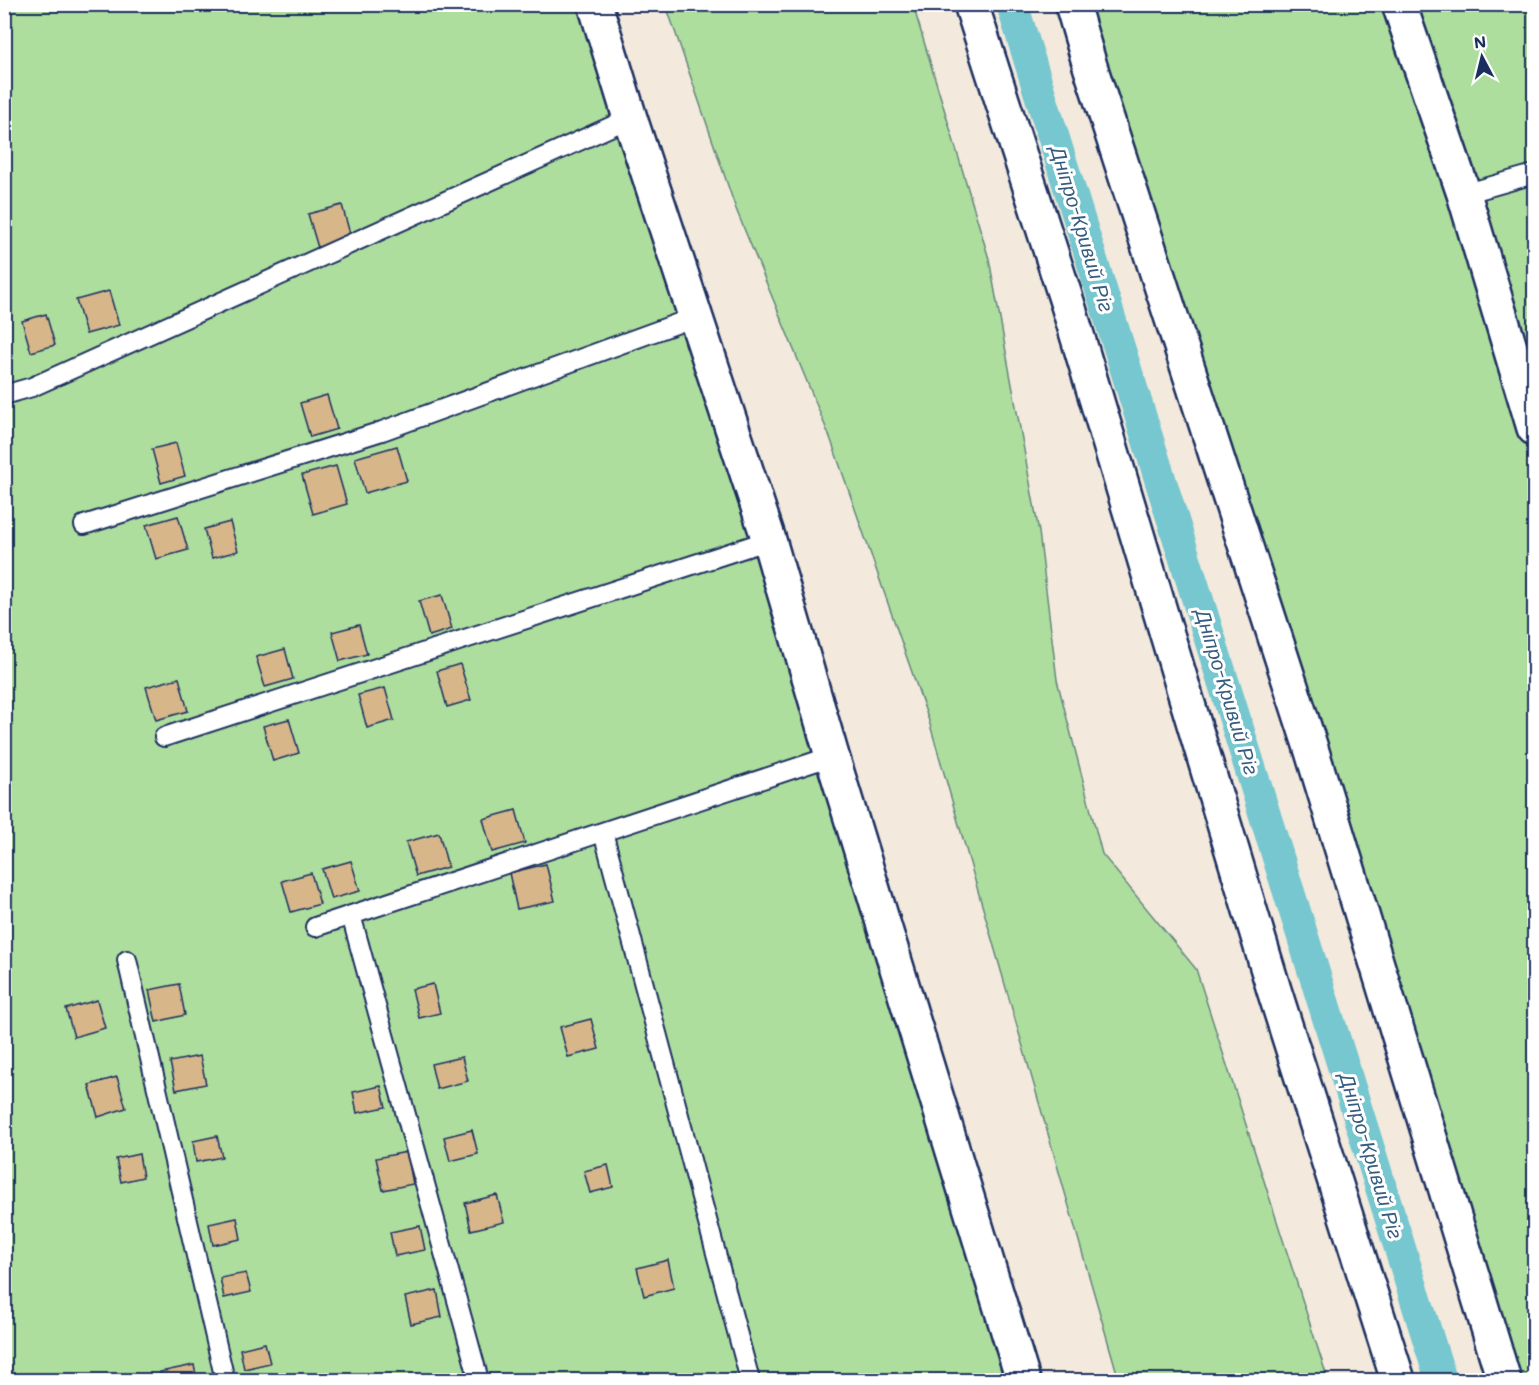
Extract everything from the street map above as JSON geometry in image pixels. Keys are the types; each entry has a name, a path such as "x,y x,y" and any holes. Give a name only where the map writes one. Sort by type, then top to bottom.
{"street":[{"path":"595,4 630,118 769,540 832,756 1023,1380"},
{"path":"971,4 1068,305 1274,990 1398,1380"},
{"path":"1072,4 1310,745 1504,1380"},
{"path":"1399,4 1464,194 1534,428"}],"lane":[{"path":"4,395 32,387 630,118"},
{"path":"1464,194 1534,174"},
{"path":"84,525 382,431 695,317"},
{"path":"164,737 769,540"},
{"path":"315,927 832,756"},
{"path":"603,832 750,1380"},
{"path":"351,915 479,1380"},
{"path":"127,960 225,1380"}],"green space":[{"path":"5,5 595,5 1023,1380 5,1380"},
{"path":"666,5 913,5 989,259 1039,532 1057,680 1102,854 1196,969 1328,1380 1119,1380 929,721 831,440 736,209"},
{"path":"1072,5 1534,5 1534,1380 1504,1380"}],"building":[{"path":"342,205 352,241 319,251 308,214"},
{"path":"109,291 119,325 86,334 76,300"},
{"path":"46,314 55,345 31,352 22,321"},
{"path":"327,395 337,429 310,437 300,403"},
{"path":"176,443 185,476 161,483 152,449"},
{"path":"397,446 407,481 365,493 355,458"},
{"path":"336,466 347,504 313,514 302,475"},
{"path":"178,516 188,550 156,559 146,525"},
{"path":"230,522 238,551 212,558 204,529"},
{"path":"442,595 452,629 429,636 419,601"},
{"path":"359,625 367,654 340,661 332,632"},
{"path":"285,649 293,679 265,687 256,657"},
{"path":"460,664 471,700 447,707 437,671"},
{"path":"179,678 188,711 156,720 146,687"},
{"path":"385,688 394,720 367,728 358,695"},
{"path":"289,719 299,753 273,761 263,726"},
{"path":"516,810 525,843 492,852 483,819"},
{"path":"439,833 448,867 416,876 406,842"},
{"path":"351,861 360,891 331,899 322,869"},
{"path":"546,864 555,901 517,909 509,873"},
{"path":"311,873 320,904 291,912 282,881"},
{"path":"179,984 185,1015 156,1022 149,990"},
{"path":"433,984 440,1013 419,1018 412,989"},
{"path":"97,1000 105,1028 74,1037 66,1009"},
{"path":"591,1019 599,1049 568,1057 560,1027"},
{"path":"200,1056 206,1084 176,1090 170,1062"},
{"path":"462,1057 468,1081 437,1089 431,1064"},
{"path":"117,1077 126,1108 98,1117 89,1085"},
{"path":"381,1086 386,1107 357,1113 353,1092"},
{"path":"472,1130 478,1154 450,1161 444,1137"},
{"path":"217,1136 222,1157 196,1162 193,1141"},
{"path":"407,1152 413,1184 383,1190 376,1158"},
{"path":"139,1154 143,1177 121,1182 116,1159"},
{"path":"608,1165 613,1187 590,1193 584,1171"},
{"path":"497,1195 504,1222 471,1230 465,1203"},
{"path":"237,1218 241,1239 213,1245 209,1224"},
{"path":"420,1226 425,1250 395,1256 390,1232"},
{"path":"668,1260 674,1288 644,1296 637,1268"},
{"path":"246,1273 251,1292 224,1298 220,1278"},
{"path":"437,1290 442,1317 411,1324 405,1297"},
{"path":"265,1343 270,1363 244,1369 240,1349"},
{"path":"194,1365 197,1380 162,1380 160,1372"}],"waterway":[{"name":"Дніпро-Кривий Ріг","path":"1012,4 1441,1380"}]}
